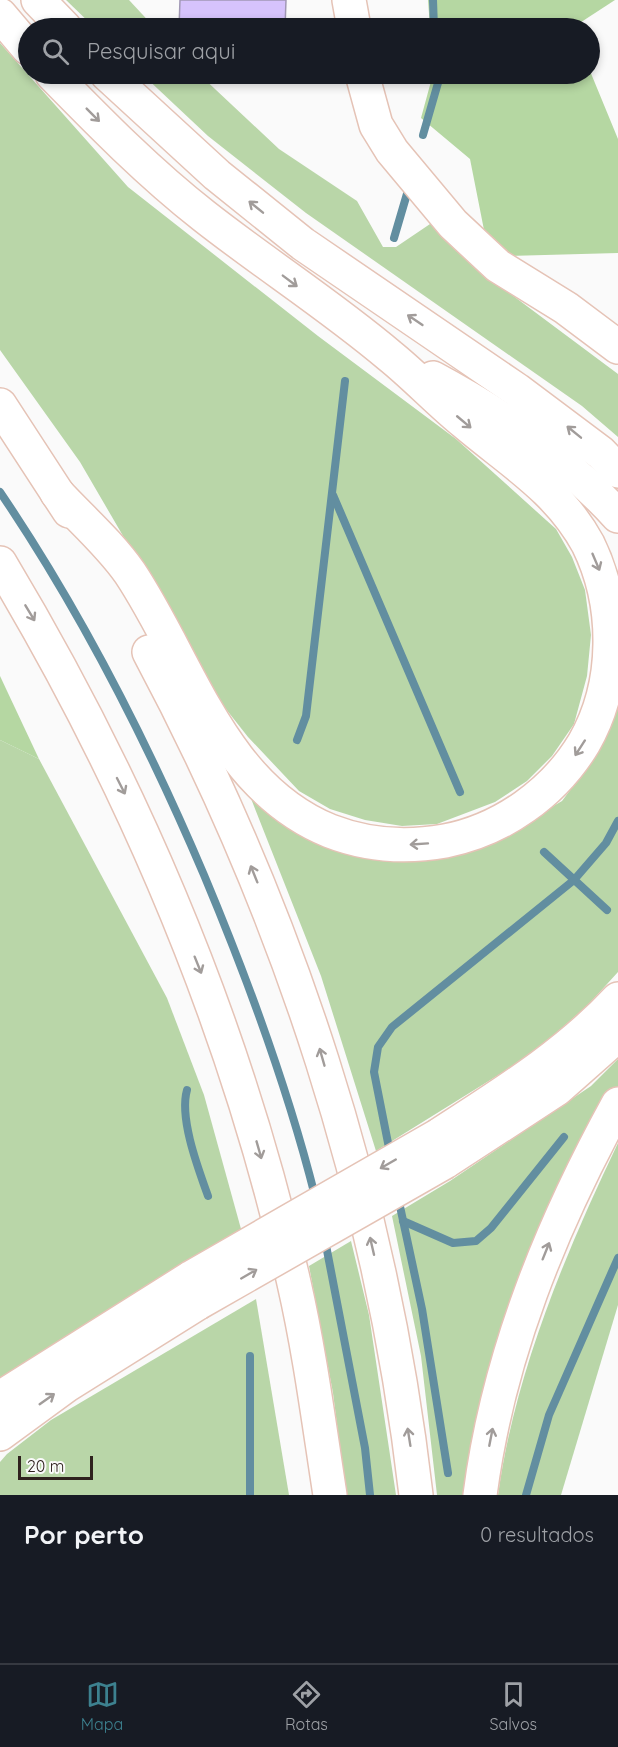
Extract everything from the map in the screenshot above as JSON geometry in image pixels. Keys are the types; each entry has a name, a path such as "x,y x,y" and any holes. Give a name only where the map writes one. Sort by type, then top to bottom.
{"main road":[{"path":"39,0 56,18"},
{"path":"349,0 352,18"},
{"path":"0,15 18,36"},
{"path":"57,493 129,571 219,731 246,769 281,802 317,825 376,843 435,843 476,832 514,813 536,798 566,769 581,747 600,709 610,676 612,654 610,608 598,565 588,544 562,505 523,466 465,423 389,355 199,212 121,142 62,84"},
{"path":"118,84 194,155 303,244 517,390 601,453 618,471"},
{"path":"365,84 376,124 392,151 453,224 498,266 566,308 618,347"},
{"path":"389,355 483,405 525,434 568,467 618,516"},
{"path":"0,405 112,584 205,763 248,858 290,963 320,1049 348,1147 374,1253 394,1345 416,1495"},
{"path":"0,563 84,710 134,810 202,972 231,1055 275,1203 295,1284 330,1495"},
{"path":"442,1149 578,1039 618,999"},
{"path":"0,1398 442,1149 557,1089 618,1035"},
{"path":"480,1495 495,1416 526,1303 571,1194 618,1104"},
{"path":"0,1434 195,1290"},
{"path":"308,1495 313,1384"}],"green space":[{"path":"66,0 129,0 146,18 85,18"},
{"path":"428,0 615,0 587,18 429,18"},
{"path":"0,43 18,63 18,84 36,84 128,187 318,336 456,439 556,529 572,557 585,590 591,635 587,676 574,724 552,756 527,781 495,802 437,824 402,826 365,820 330,809 299,791 248,737 218,699 80,462 0,350"},
{"path":"153,84 210,84 279,149 357,201 383,247 396,247 433,222 473,266 618,374 618,437 582,406 306,213 208,136"},
{"path":"430,84 595,84 618,139 618,253 507,256 485,235 470,159 421,118"},
{"path":"0,676 39,759 0,740"},
{"path":"618,706 618,972 587,1006 532,1054 376,1151 321,976 250,796 359,855 395,862 449,855 492,842 562,801 586,769 608,732"},
{"path":"0,740 39,759 167,998 204,1095 241,1229 0,1379"},
{"path":"618,1059 618,1086 545,1220 467,1495 437,1495 421,1356 392,1216 450,1181 591,1086"},
{"path":"618,1143 618,1305 561,1495 498,1495 516,1404 544,1315 579,1228"},
{"path":"351,1241 369,1315 396,1495 346,1495 333,1393 309,1266"},
{"path":"256,1299 289,1495 0,1495 0,1462 51,1420"}],"building":[{"path":"180,0 286,0 285,18 179,18"}],"waterway":[{"path":"433,0 434,18"},
{"path":"423,135 438,84"},
{"path":"394,238 409,187"},
{"path":"297,740 306,716 345,381"},
{"path":"0,492 86,631 136,727 182,825 220,914 266,1033 315,1196"},
{"path":"333,495 460,792"},
{"path":"390,1153 374,1072 378,1047 392,1027 574,880 606,843 618,821"},
{"path":"544,852 607,910"},
{"path":"187,1090 185,1101 187,1128 208,1196"},
{"path":"403,1221 453,1243 476,1241 491,1228 564,1137"},
{"path":"398,1197 422,1309 448,1473"},
{"path":"325,1240 365,1448 370,1495"},
{"path":"526,1495 549,1415 618,1258"},
{"path":"250,1356 250,1495"}]}
